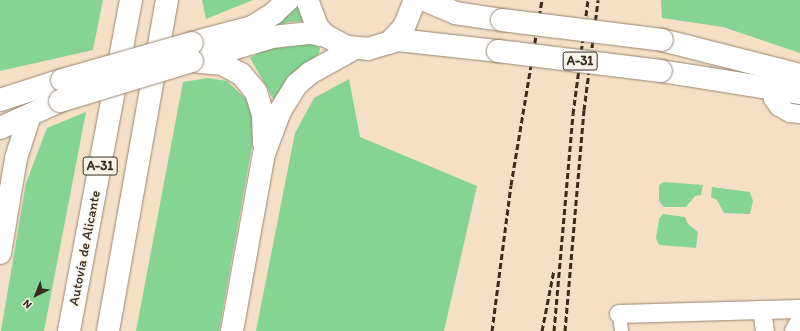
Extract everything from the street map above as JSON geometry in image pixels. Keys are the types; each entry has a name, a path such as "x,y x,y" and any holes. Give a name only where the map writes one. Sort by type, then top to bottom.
{"main road":[{"name":"Autovía de Alicante","path":"69,331 131,0"},
{"name":"A-31","path":"108,331 167,0"},
{"path":"192,52 252,27 274,13 288,0"},
{"name":"A-31","path":"307,0 313,20 326,36"},
{"path":"389,43 404,27 415,0"},
{"name":"A-31","path":"425,0 455,13 662,40 800,75"},
{"name":"A-31","path":"1,127 30,115 61,90 192,52 272,37 311,33 326,36 355,48 368,49 389,43 407,41 661,71 770,89"},
{"path":"232,331 264,154 280,112 297,84 326,62 355,48"},
{"path":"192,52 222,64 241,74 256,92 263,115 264,154"},
{"path":"770,89 800,93"},
{"path":"0,100 61,90"},
{"path":"10,176 30,115"},
{"path":"0,253 10,176 10,138 1,127"}],"street":[{"path":"770,89 773,99 779,107 790,113 800,114"},
{"path":"620,322 762,310 800,309"},
{"path":"762,310 765,331"},
{"path":"794,331 800,320"}],"green space":[{"path":"0,0 103,0 93,50 0,71"},
{"path":"202,0 253,0 206,19"},
{"path":"661,0 800,0 800,53 723,27 662,18"},
{"path":"299,4 304,21 289,22 271,27"},
{"path":"303,43 320,48 319,54 287,78 274,100 250,58 272,45"},
{"path":"208,78 227,81 246,99 252,112 255,129 219,331 136,331 183,82"},
{"path":"349,79 360,137 477,186 444,331 256,331 295,133 314,98"},
{"path":"86,112 44,331 1,331 26,183 47,128"},
{"path":"664,182 703,185 701,195 695,196 686,207 664,207 659,201 659,185"},
{"path":"712,187 750,192 753,201 750,214 724,213 717,200 711,197"},
{"path":"663,214 685,217 688,224 698,232 696,248 659,245 656,238 659,219"}],"railway":[{"path":"492,331 511,185 542,0"},
{"path":"554,331 573,114 588,0"},
{"path":"565,331 584,110 598,0"},
{"path":"542,331 554,270"}]}
